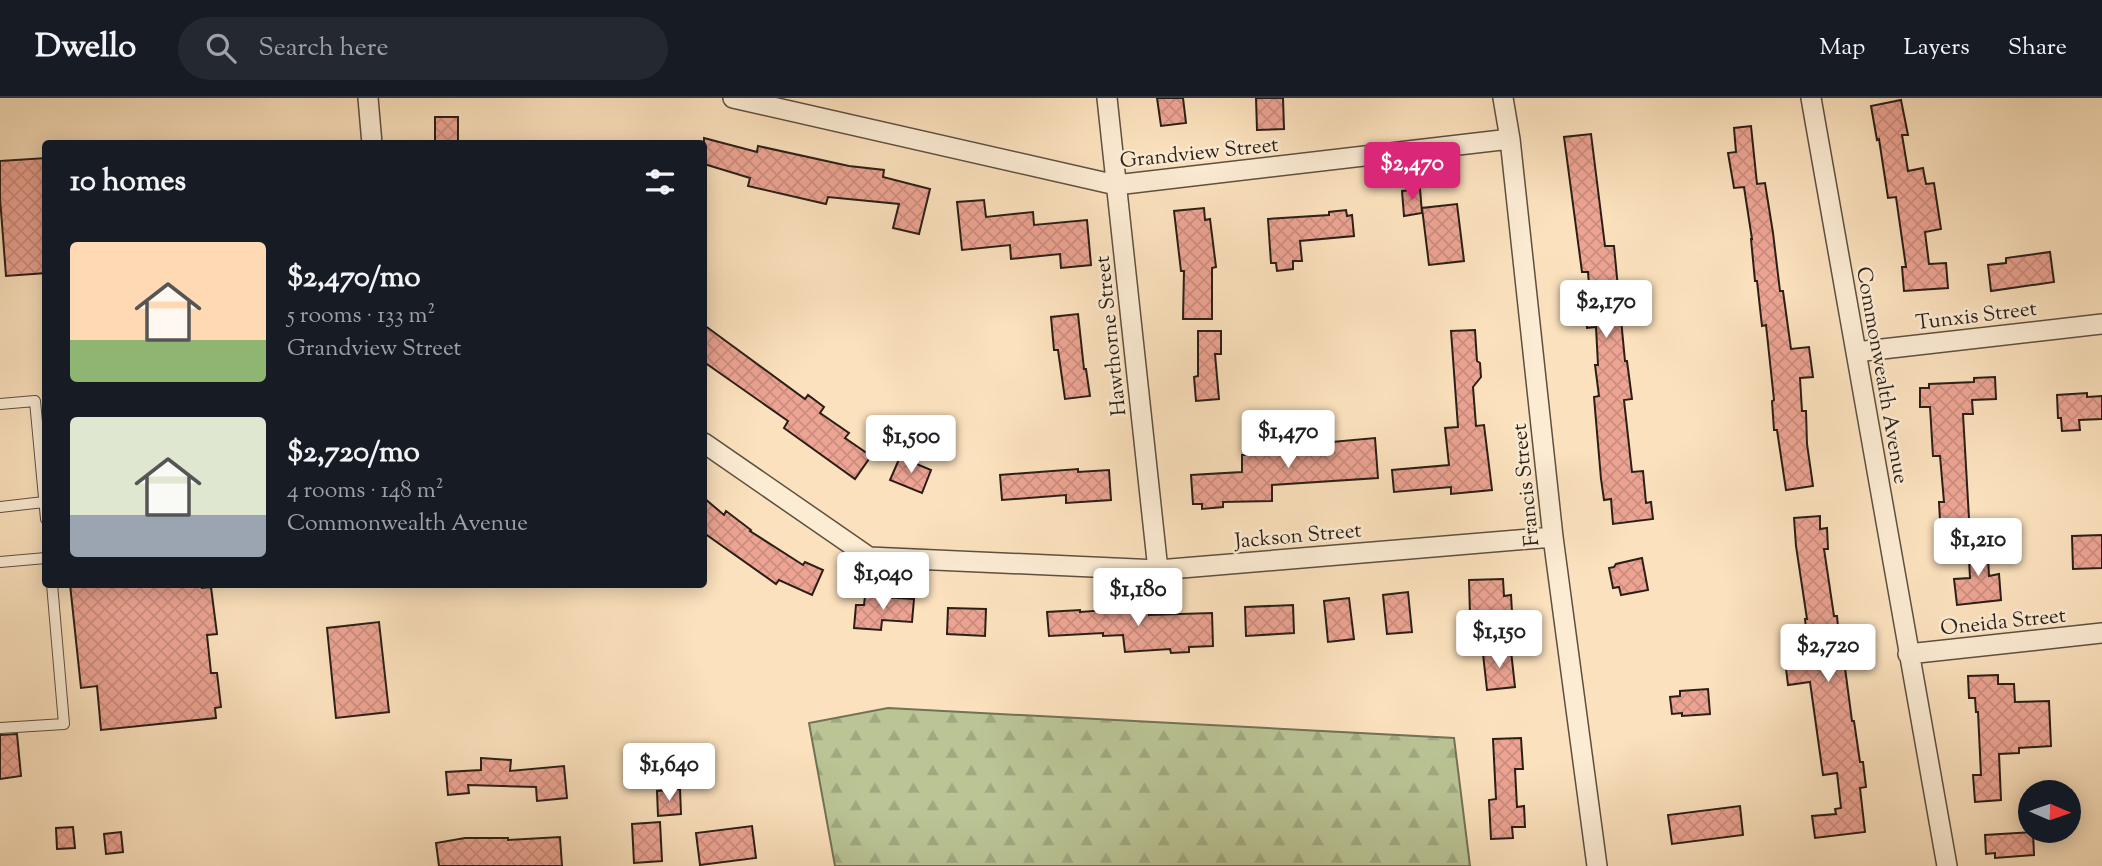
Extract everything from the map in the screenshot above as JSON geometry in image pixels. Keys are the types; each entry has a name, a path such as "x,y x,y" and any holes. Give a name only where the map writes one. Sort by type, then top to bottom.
{"street":[{"path":"368,98 372,140"},
{"name":"Grandview Street","path":"733,98 1116,185 1510,139"},
{"name":"Hawthorne Street","path":"1107,98 1158,569"},
{"name":"Francis Street","path":"1503,98 1510,139 1553,537 1597,866"},
{"name":"Commonwealth Avenue","path":"1811,98 1947,866"},
{"name":"Tunxis Street","path":"1856,352 2102,324"},
{"name":"Jackson Street","path":"707,445 869,557 1158,569 1553,537"},
{"name":"Oneida Street","path":"1908,654 2102,632"}],"lane":[{"path":"0,404 34,401 42,482"},
{"path":"0,507 42,502"},
{"path":"0,562 42,558"},
{"path":"0,728 64,723 52,588"}],"green space":[{"path":"888,708 1454,738 1470,866 835,866 809,723"}],"building":[{"path":"1157,98 1183,98 1186,123 1161,126"},
{"path":"1256,98 1283,98 1284,129 1257,130"},
{"path":"1901,100 1908,135 1902,135 1908,171 1923,168 1926,184 1934,183 1941,229 1925,232 1929,264 1946,263 1948,288 1904,291 1902,267 1906,267 1896,197 1888,198 1871,106"},
{"path":"435,117 458,117 458,140 435,140"},
{"path":"1751,126 1757,184 1765,183 1791,349 1809,347 1813,377 1800,378 1813,486 1786,490 1777,430 1774,430 1774,400 1766,325 1762,326 1744,187 1734,188 1728,153 1736,152 1734,128"},
{"path":"1591,134 1605,246 1614,246 1625,361 1632,399 1624,400 1632,472 1643,471 1646,503 1651,502 1653,519 1613,524 1611,499 1604,500 1601,479 1594,397 1599,396 1595,365 1598,365 1596,327 1587,328 1587,309 1591,309 1588,272 1582,272 1564,137"},
{"path":"704,138 757,152 758,146 849,166 884,170 883,177 930,189 919,234 893,228 899,204 828,197 826,204 748,186 750,178 707,165 707,140"},
{"path":"42,158 42,273 6,276 0,161"},
{"path":"1420,189 1422,213 1404,216 1402,191"},
{"path":"984,200 986,217 1033,212 1034,225 1087,220 1091,265 1061,268 1060,254 1011,259 1010,245 962,250 957,202"},
{"path":"1457,204 1464,261 1429,265 1422,208"},
{"path":"1204,208 1205,220 1210,219 1216,267 1212,268 1212,319 1183,319 1184,271 1181,271 1174,211"},
{"path":"1346,210 1347,216 1352,215 1354,236 1300,241 1302,261 1293,261 1293,269 1277,271 1276,263 1271,263 1268,219 1329,215 1329,212"},
{"path":"2050,252 2054,282 1991,291 1988,265 2006,263 2006,258"},
{"path":"1078,314 1090,396 1065,399 1058,350 1054,350 1051,317"},
{"path":"707,327 805,399 808,395 824,407 820,413 849,433 845,438 871,456 855,479 784,428 788,421 707,364"},
{"path":"1475,330 1481,377 1473,387 1476,426 1484,425 1492,490 1451,494 1451,487 1394,492 1392,470 1449,465 1445,428 1458,427 1451,331"},
{"path":"1198,331 1221,331 1221,354 1215,354 1219,399 1196,401 1194,377 1198,376"},
{"path":"1995,377 1996,399 1972,400 1973,414 1963,414 1970,536 1941,538 1939,502 1944,502 1940,456 1933,456 1930,407 1920,407 1920,388 1929,388 1929,384 1974,382 1974,378"},
{"path":"2087,393 2087,397 2102,396 2102,419 2079,420 2080,430 2062,431 2061,418 2058,418 2057,395"},
{"path":"1321,429 1321,443 1375,438 1378,478 1272,485 1272,501 1223,502 1223,507 1202,509 1202,504 1193,504 1191,475 1242,472 1242,455 1247,455 1247,452 1303,449 1302,430"},
{"path":"900,457 931,470 922,493 890,480"},
{"path":"1078,469 1078,472 1109,470 1111,500 1066,503 1066,495 1002,500 1000,475"},
{"path":"707,501 724,515 726,511 750,531 803,565 805,562 823,570 812,595 779,580 776,584 707,535"},
{"path":"1820,516 1820,529 1827,528 1828,549 1824,549 1834,616 1837,616 1842,669 1845,668 1852,721 1860,762 1863,762 1866,787 1860,788 1865,832 1815,838 1812,816 1836,814 1835,809 1841,808 1837,773 1823,775 1810,682 1788,685 1786,668 1810,665 1794,518"},
{"path":"2102,535 2102,568 2073,569 2072,536"},
{"path":"1968,540 1987,540 1989,576 1999,574 2001,600 1957,605 1954,579 1970,578"},
{"path":"1642,558 1648,590 1621,595 1619,587 1613,588 1609,568"},
{"path":"1503,579 1504,596 1511,595 1512,612 1470,614 1469,580"},
{"path":"70,588 211,588 217,634 207,635 211,673 217,673 221,707 215,708 216,718 101,730 97,686 81,688"},
{"path":"1408,592 1412,632 1387,634 1383,595"},
{"path":"865,596 914,599 912,622 882,620 881,630 854,628 856,605 864,605"},
{"path":"1349,598 1354,639 1328,642 1324,601"},
{"path":"1293,605 1294,633 1246,636 1245,607"},
{"path":"948,608 986,609 985,636 947,634"},
{"path":"1136,608 1136,612 1149,612 1149,615 1212,613 1213,646 1189,647 1189,652 1171,653 1170,649 1125,652 1123,635 1103,636 1103,633 1049,636 1047,612"},
{"path":"379,622 389,712 336,718 327,628"},
{"path":"1511,651 1515,687 1487,690 1483,654"},
{"path":"1998,675 1998,684 2014,684 2015,702 2049,701 2051,746 2019,748 2019,753 1999,754 2001,800 1975,802 1973,775 1981,775 1978,712 1975,698 1969,698 1968,676"},
{"path":"1708,689 1710,714 1672,714 1670,697 1680,696 1680,691"},
{"path":"17,734 21,776 0,779 0,735"},
{"path":"1521,738 1523,769 1515,769 1517,807 1524,806 1525,827 1512,827 1513,838 1491,839 1489,800 1496,799 1493,739"},
{"path":"481,758 511,760 510,771 564,766 567,798 537,801 536,787 468,785 469,793 448,795 446,772 481,770"},
{"path":"680,789 681,814 658,816 657,791"},
{"path":"1740,806 1743,835 1672,844 1668,815"},
{"path":"660,822 662,861 634,863 632,824"},
{"path":"752,826 756,858 700,865 696,833"},
{"path":"73,827 75,848 57,849 56,828"},
{"path":"121,832 123,852 106,854 104,834"},
{"path":"2018,833 2018,844 2034,844 2034,855 1995,858 1995,853 1986,854 1985,835"},
{"path":"560,837 562,866 439,866 436,843 465,838 508,840"}]}
